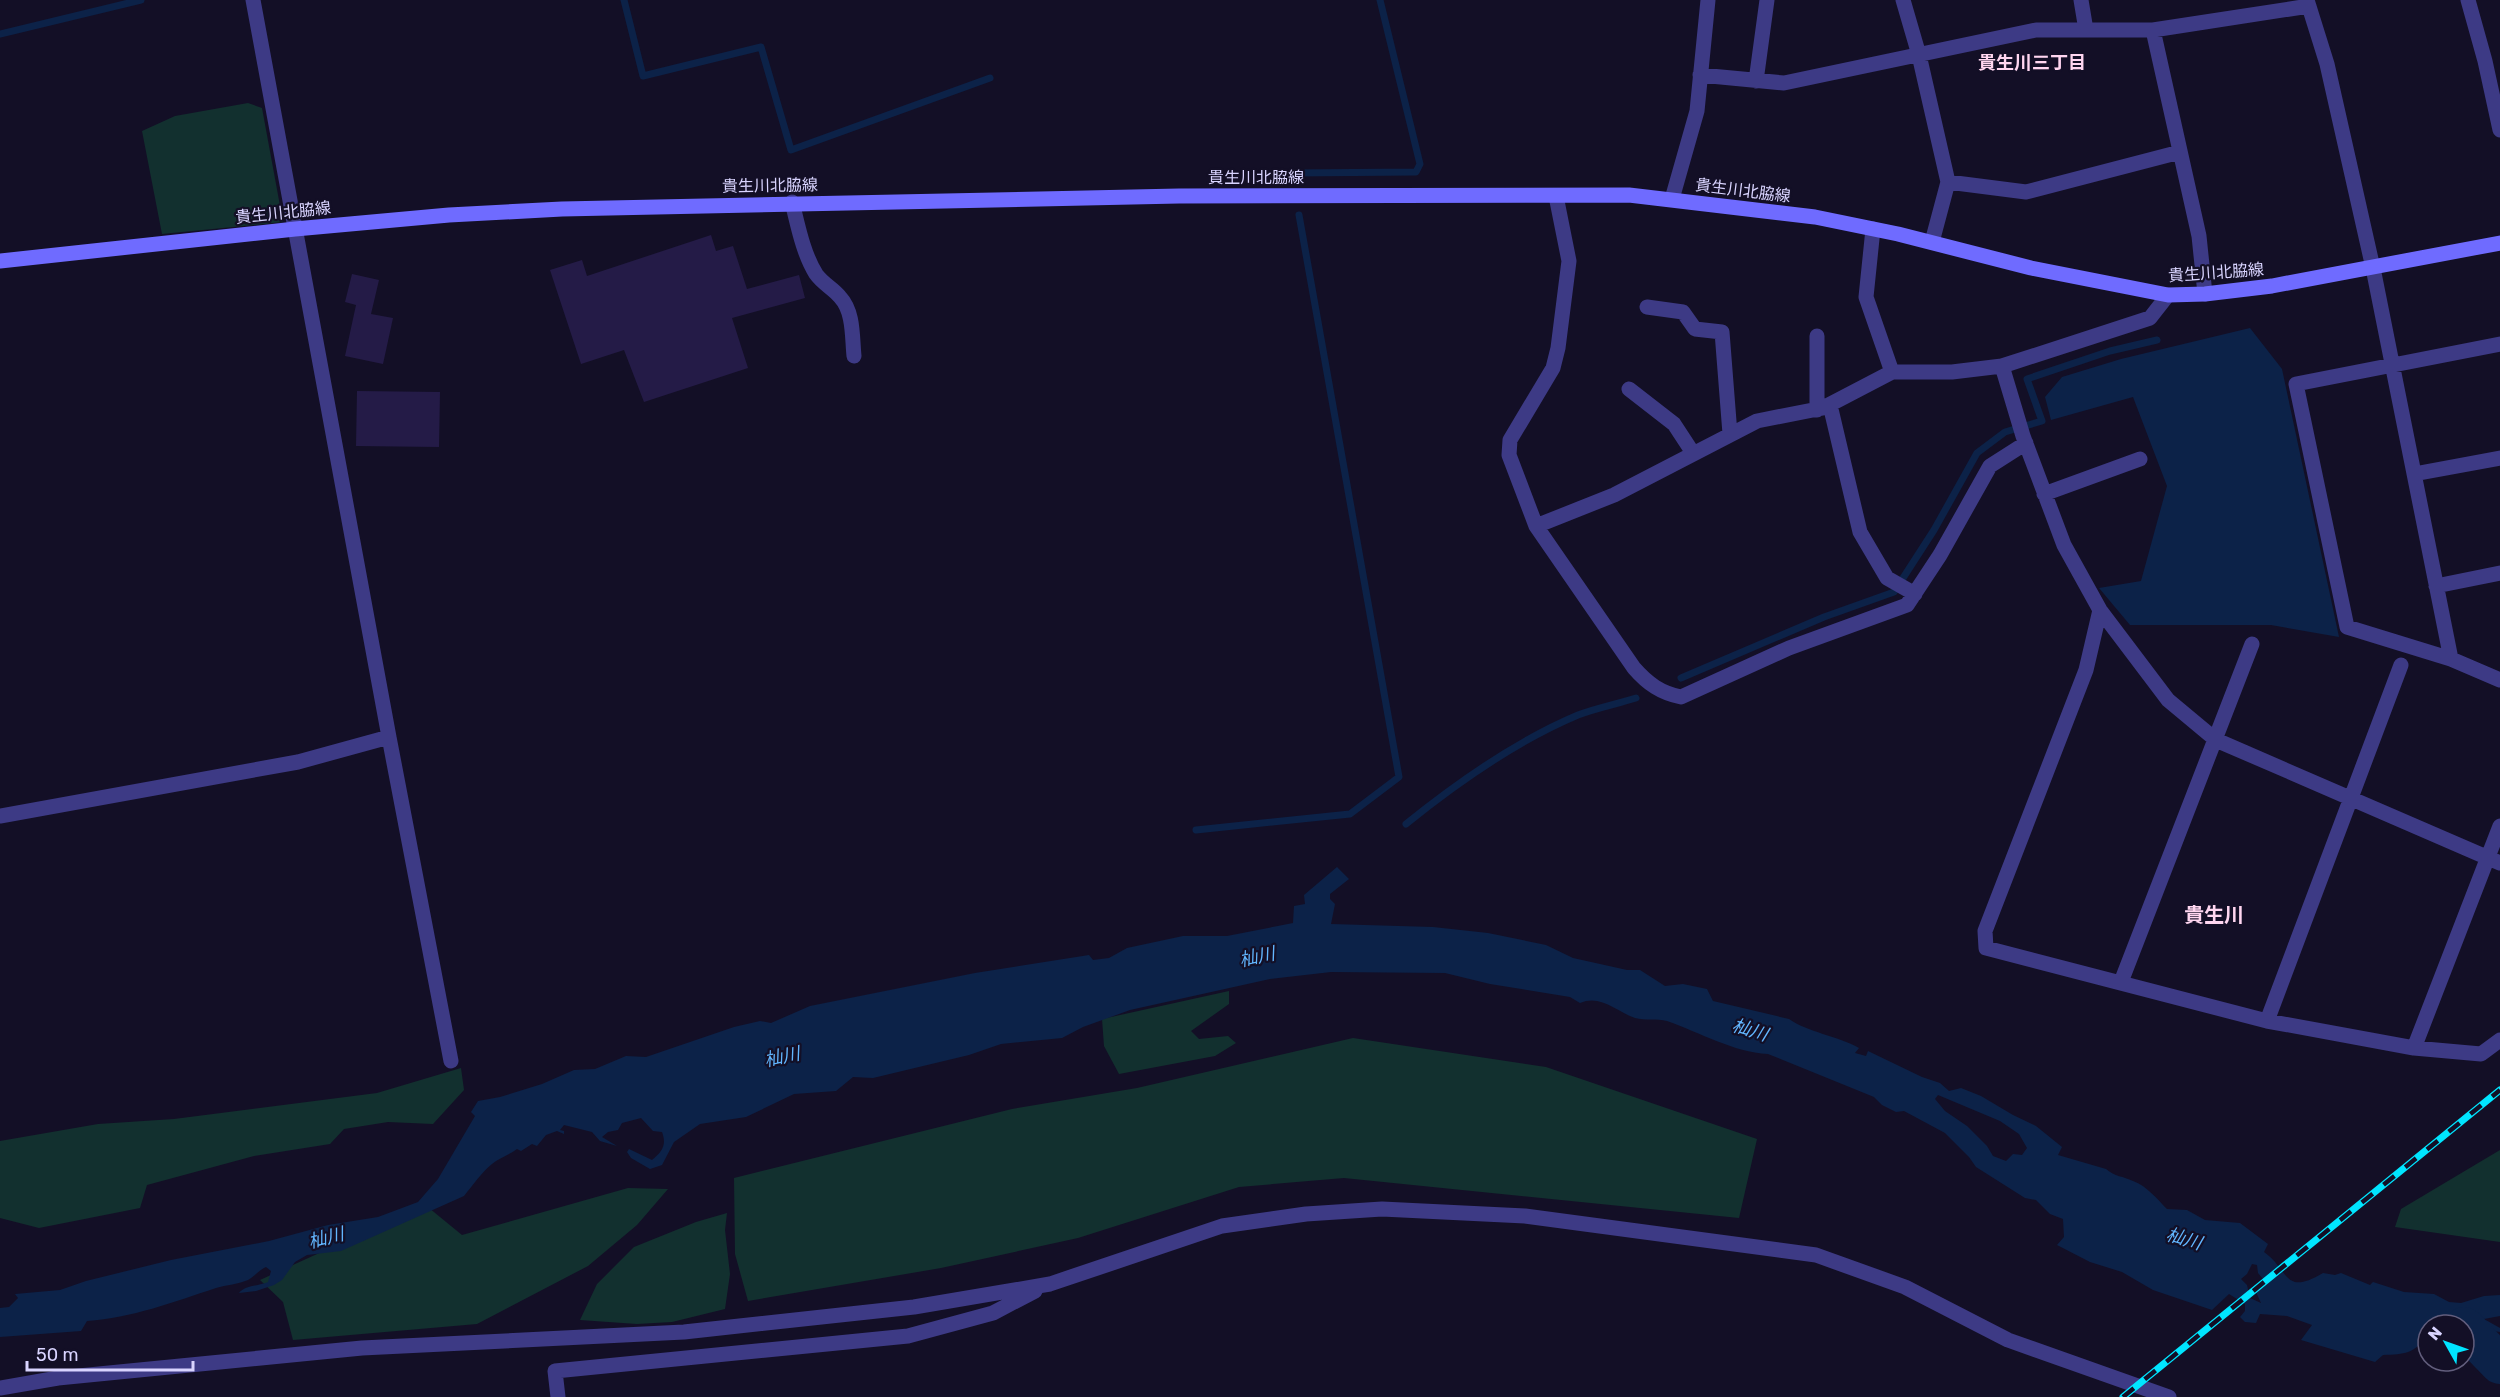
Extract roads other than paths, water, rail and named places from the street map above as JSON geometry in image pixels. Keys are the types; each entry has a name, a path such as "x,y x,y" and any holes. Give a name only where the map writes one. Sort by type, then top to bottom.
{"main road":[{"name":"貴生川北脇線","path":"0,261 449,215 792,202 1191,195 1629,195 1815,217 1932,242 2031,268 2168,295 2205,294 2272,286 2500,243"}],"street":[{"path":"253,0 388,737 451,1061"},
{"path":"1672,200 1697,111 1708,0"},
{"path":"1756,81 1767,0"},
{"path":"1903,0 1919,55 1948,183 1932,242"},
{"path":"2081,0 2086,30"},
{"path":"2468,0 2485,61 2500,129"},
{"path":"1700,75 1784,83 2036,30 2152,30 2308,3 2327,64 2373,268 2451,659"},
{"path":"2152,30 2199,236 2205,294"},
{"path":"1948,183 2026,192 2180,152"},
{"path":"1556,196 1569,261 1558,348 1553,368 1510,440 1509,455 1536,526 1645,681 1664,693 1681,697 1789,648 1907,605 1940,555 1990,466 2025,440"},
{"path":"792,202 799,231 816,273 825,285 841,297 849,313 854,356"},
{"path":"1873,229 1866,297 1892,372"},
{"path":"1536,526 1614,495 1757,421 1824,407 1892,372 1952,372 2002,366 2150,318 2168,295"},
{"path":"1647,307 1683,312 1695,328 1722,332 1730,434"},
{"path":"1816,336 1824,407 1860,532 1887,578 1914,594"},
{"path":"2500,344 2296,384 2347,627 2451,659 2500,680"},
{"path":"2002,366 2025,440 2064,545 2100,610 2168,700 2216,740 2494,860"},
{"path":"1629,389 1674,423 1693,453"},
{"path":"2414,474 2500,458"},
{"path":"2044,494 2140,459"},
{"path":"2436,586 2500,573"},
{"path":"2100,610 2086,670 1985,931 1986,948 2267,1021 2414,1048 2481,1054 2500,1040"},
{"path":"2121,982 2252,644"},
{"path":"2267,1021 2401,665"},
{"path":"0,816 298,762 388,737"},
{"path":"2414,1048 2494,860 2500,826"},
{"path":"558,1397 555,1371 908,1336 993,1312 1050,1284 1222,1226 1306,1214 1382,1209 1525,1216 1816,1256 1905,1287 2008,1340 2169,1397"},
{"path":"0,1388 58,1378 362,1348 684,1332 914,1307 1050,1284"}],"water":[{"path":"2250,328 2282,369 2339,637 2271,625 2130,625 2099,588 2141,581 2167,486 2133,397 2051,420 2045,397 2062,377 2121,359"},
{"name":"杣川","path":"1337,867 1349,879 1330,894 1330,899 1335,904 1331,924 1433,927 1488,933 1546,945 1573,958 1627,970 1640,970 1665,986 1683,984 1707,989 1713,1001 1789,1019 1859,1048 1855,1053 1866,1056 1868,1051 1922,1077 1940,1083 1949,1091 1961,1088 1981,1096 2036,1126 2062,1147 2058,1155 2106,1169 2138,1183 2152,1193 2167,1209 2187,1210 2205,1220 2240,1223 2268,1244 2264,1252 2293,1281 2310,1280 2323,1273 2335,1275 2341,1273 2370,1285 2373,1282 2404,1292 2434,1294 2449,1302 2461,1303 2484,1296 2500,1295 2500,1316 2484,1319 2500,1328 2500,1332 2479,1329 2476,1332 2476,1313 2416,1313 2416,1347 2403,1353 2383,1355 2375,1362 2301,1340 2312,1325 2287,1316 2260,1314 2256,1323 2245,1322 2240,1317 2245,1311 2245,1304 2229,1294 2212,1310 2153,1290 2122,1272 2090,1262 2057,1245 2064,1237 2063,1219 2050,1214 2036,1200 2025,1198 1976,1167 1945,1133 1904,1111 1896,1112 1882,1105 1874,1097 1768,1054 1742,1050 1667,1021 1635,1018 1601,1002 1580,1003 1570,997 1490,984 1445,973 1331,972 1270,979 1130,1010 1083,1027 1062,1038 1001,1044 969,1055 873,1078 853,1077 836,1091 794,1094 746,1117 700,1124 674,1142 662,1165 650,1169 631,1158 627,1152 629,1149 652,1160 663,1148 662,1132 653,1131 641,1118 622,1123 618,1130 608,1132 602,1137 617,1146 600,1141 592,1132 564,1125 560,1130 564,1131 564,1134 557,1131 546,1135 537,1146 532,1144 521,1151 517,1149 495,1162 464,1196 341,1251 307,1255 295,1262 282,1280 274,1285 256,1291 239,1293 248,1287 268,1282 271,1271 266,1267 250,1279 168,1304 136,1313 87,1321 81,1331 0,1337 0,1308 9,1307 18,1298 15,1294 60,1290 86,1281 171,1260 269,1241 328,1225 378,1217 418,1202 438,1179 475,1116 471,1112 478,1101 542,1084 574,1070 595,1069 626,1056 646,1057 734,1027 760,1021 771,1023 810,1006 975,973 1089,955 1093,960 1109,958 1127,948 1183,936 1227,936 1293,923 1294,906 1305,904 1304,895","holes":["1938,1095 2000,1121 2019,1134 2027,1148 2022,1155 2013,1154 2006,1161 1993,1156 1987,1146 1967,1126 1945,1111 1935,1099","2252,1264 2257,1265 2258,1273 2267,1284 2256,1292 2261,1303 2250,1298 2247,1285 2241,1279 2247,1274"]}],"waterway":[{"path":"0,34 141,0"},
{"path":"624,0 643,76 761,47 791,150 990,78"},
{"path":"1292,179 1291,173 1416,172 1420,164 1380,0"},
{"path":"1196,830 1350,814 1399,777 1299,215"},
{"path":"1681,678 1824,617 1894,592 1934,530 1977,453 2005,432 2042,421 2027,379 2110,351 2157,340"},
{"path":"1406,824 1467,778 1532,737 1578,715 1636,698"},
{"path":"2476,1339 2500,1364"}],"railway":[{"path":"2123,1397 2500,1090"}],"district":[{"name":"貴生川三丁目","path":"2032,63"},
{"name":"貴生川","path":"2214,915"}]}
